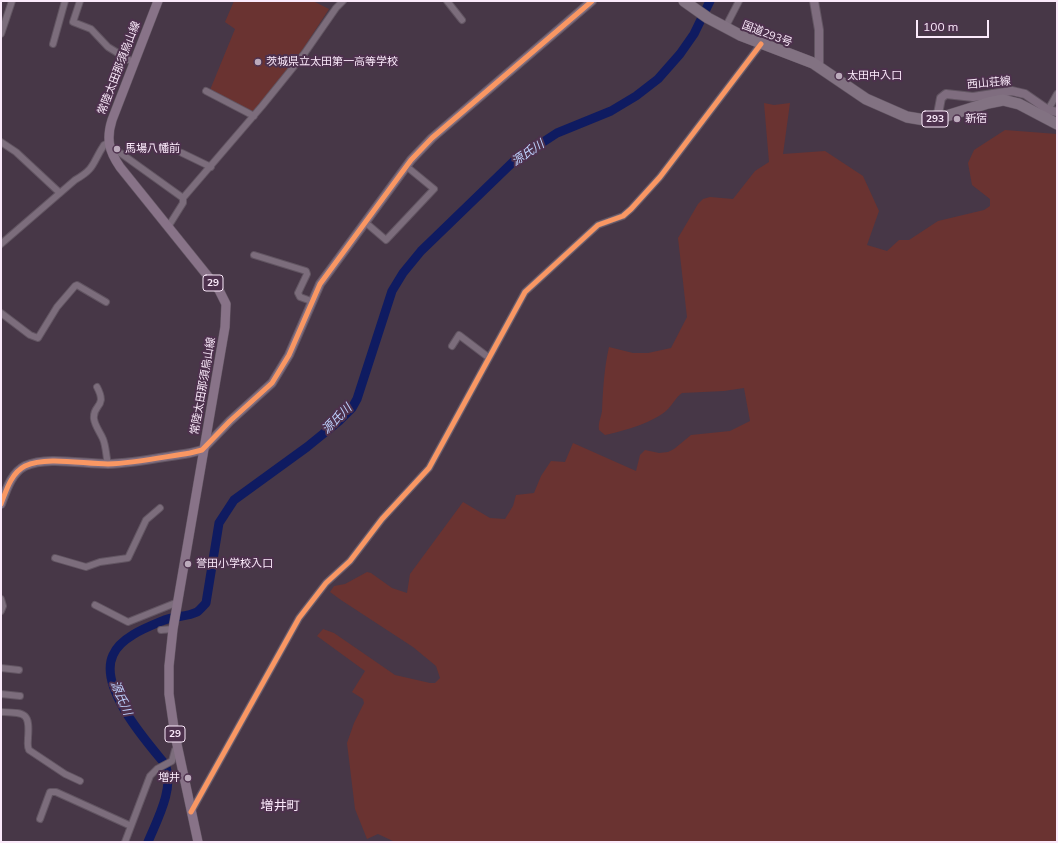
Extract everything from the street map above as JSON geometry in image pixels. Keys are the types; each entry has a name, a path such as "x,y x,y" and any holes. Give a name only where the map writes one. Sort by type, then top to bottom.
{"highway":[{"name":"国道293号","path":"688,4 725,28 761,44 819,66 854,92 879,106 907,117 920,120 937,119 988,103 1003,100 1019,104 1057,124"}],"main road":[{"name":"常陸太田那須烏山線","path":"158,1 110,128 109,145 120,167 218,290 226,304 226,327 174,626 169,666 169,694 178,747 198,842"}],"street":[{"path":"1,34 12,1"},
{"path":"53,44 65,1"},
{"path":"80,1 73,22 91,29 108,47 134,63"},
{"path":"168,227 183,203 183,198 254,116 304,54 336,8 343,1"},
{"path":"447,1 462,20"},
{"path":"1,504 9,483 23,467 45,462 108,464 196,452 204,448 230,421 265,390 278,374 289,356 311,301 320,284 406,166 432,138 592,1"},
{"path":"725,28 739,1"},
{"path":"814,1 819,30 819,66"},
{"path":"191,812 299,618 326,583 355,555 382,519 429,468 472,390 488,357 525,292 598,225 623,216 632,209 660,177 761,44"},
{"name":"西山荘線","path":"937,119 940,98 949,94 973,97 1012,90 1025,94 1048,110 1057,112"},
{"path":"206,91 254,116"},
{"path":"1048,110 1057,94"},
{"path":"1,142 16,152 60,193"},
{"path":"1,244 60,193 93,167 103,147 109,145 183,198"},
{"path":"182,153 211,167"},
{"path":"365,222 386,240 434,189 406,166"},
{"path":"254,255 306,271 307,274 298,293 300,297 311,301"},
{"path":"1,313 30,335 38,338 57,307 75,286 77,285 106,302"},
{"path":"452,346 459,335 488,357"},
{"path":"97,387 102,396 102,400 94,414 94,418 104,440 108,464"},
{"path":"55,558 86,567 100,562 128,558 146,520 160,508"},
{"path":"1,599 3,606 1,611"},
{"path":"95,605 128,622 178,604"},
{"path":"161,630 174,626"},
{"path":"1,668 19,670"},
{"path":"1,694 20,696"},
{"path":"1,712 21,713 26,716 29,723 27,747 29,750 65,774 80,781"},
{"path":"125,842 150,776 157,769 172,761 175,750 178,747"},
{"path":"40,819 50,792 56,792 131,826"}],"shaded area":[{"name":"茨城県立太田第一高等学校","path":"234,1 313,1 329,9 301,52 253,113 210,90 235,29 225,22"},
{"path":"764,103 774,105 790,103 783,154 825,151 863,176 879,211 867,245 887,251 899,240 909,240 938,221 984,210 990,206 990,199 972,185 968,163 974,150 1005,130 1057,134 1057,842 395,842 378,834 367,839 355,809 347,743 354,723 364,703 363,699 352,692 365,671 317,636 323,629 334,633 395,675 430,683 435,683 440,678 436,666 413,647 330,592 334,586 345,584 367,572 371,573 392,588 407,593 410,574 463,502 490,518 505,519 513,506 516,495 534,493 541,476 551,461 565,462 573,443 636,471 640,455 645,450 659,453 668,452 691,435 730,431 750,421 744,388 724,391 682,393 662,414 647,422 605,435 599,430 609,347 633,353 648,353 671,348 687,317 678,238 698,204 703,199 710,197 733,199 755,171 769,162"}],"waterway":[{"name":"源氏川","path":"148,842 164,804 168,783 168,773 165,764 136,728 118,697 112,682 110,668 116,649 127,639 141,630 166,619 197,612 206,603 219,523 234,500 307,447 339,421 352,408 357,399 392,291 403,273 421,251 514,161 557,133 611,111 636,96 658,79 680,54 694,34 710,1"}],"cycle path":[{"path":"1,504 7,488 16,473 25,466 34,463 44,461 65,461 108,464 149,460 202,450 230,421 272,383 289,355 320,284 411,160 432,138 592,1"},
{"path":"191,812 299,618 326,583 350,561 382,519 429,468 525,292 598,225 623,216 631,209 660,177 761,44"}],"place":[{"name":"茨城県立太田第一高等学校","path":"258,62"},
{"name":"太田中入口","path":"839,76"},
{"name":"新宿","path":"957,119"},
{"name":"馬場八幡前","path":"117,149"},
{"name":"誉田小学校入口","path":"188,564"},
{"name":"増井","path":"188,778"}],"district":[{"name":"増井町","path":"280,806"}]}
